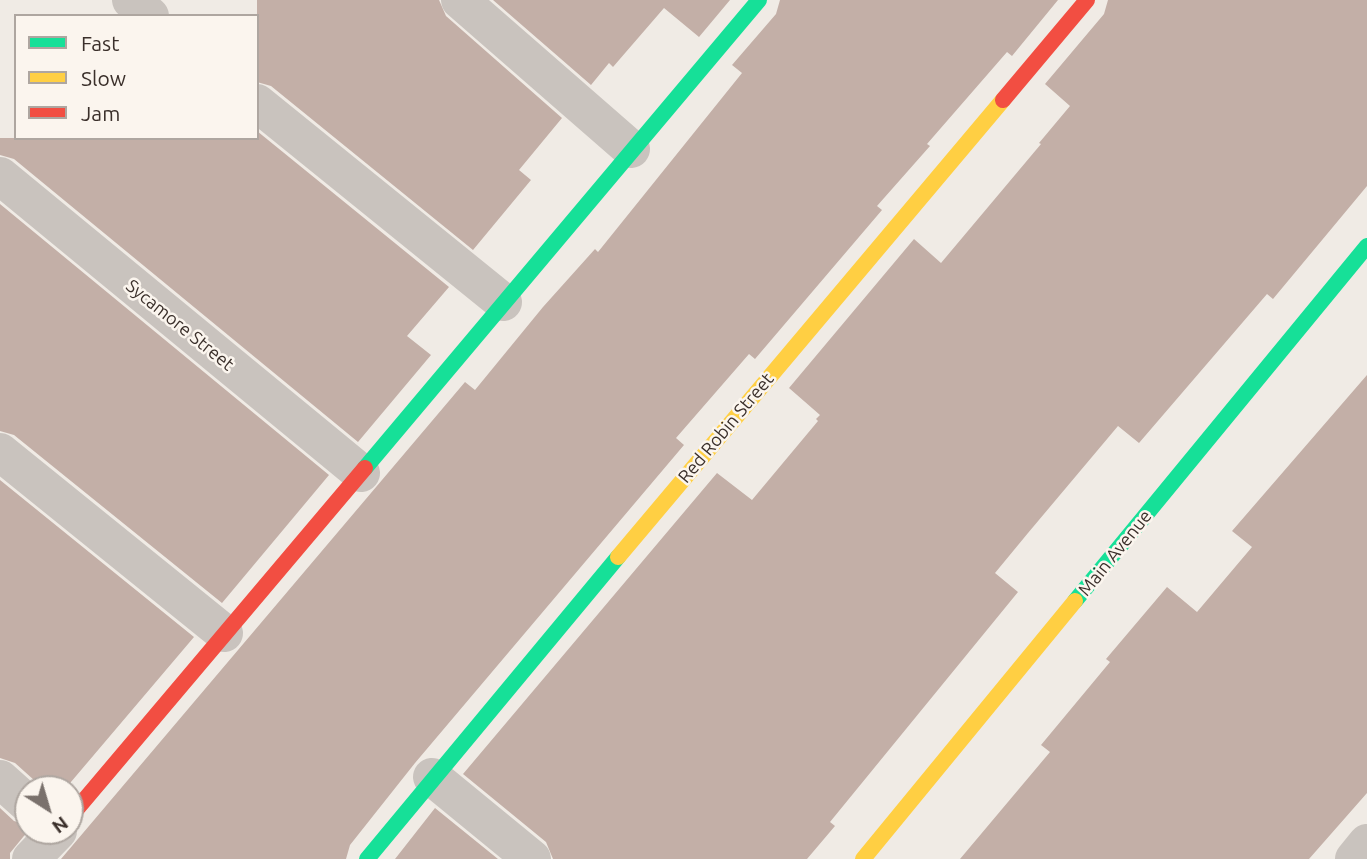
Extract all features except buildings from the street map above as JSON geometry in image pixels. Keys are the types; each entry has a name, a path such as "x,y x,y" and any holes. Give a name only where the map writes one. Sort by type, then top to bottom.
{"street":[{"path":"131,0 148,14"},
{"path":"460,0 631,149"},
{"path":"84,800 759,0"},
{"name":"Red Robin Street","path":"368,859 432,777 1087,0"},
{"path":"259,105 503,302"},
{"name":"Sycamore Street","path":"0,176 361,473"},
{"name":"Main Avenue","path":"863,859 1367,246"},
{"path":"0,452 224,633"},
{"path":"432,777 532,859"},
{"path":"0,779 14,792"},
{"path":"1354,859 1367,843"},
{"path":"31,859 44,845"}],"traffic: fast":[{"path":"365,468 759,0"},
{"path":"1075,601 1367,246"},
{"path":"367,859 618,557"}],"traffic: slow":[{"path":"618,557 1003,100"},
{"path":"863,859 1075,601"}],"traffic: jam":[{"path":"1003,100 1087,0"},
{"path":"84,800 365,468"}]}
